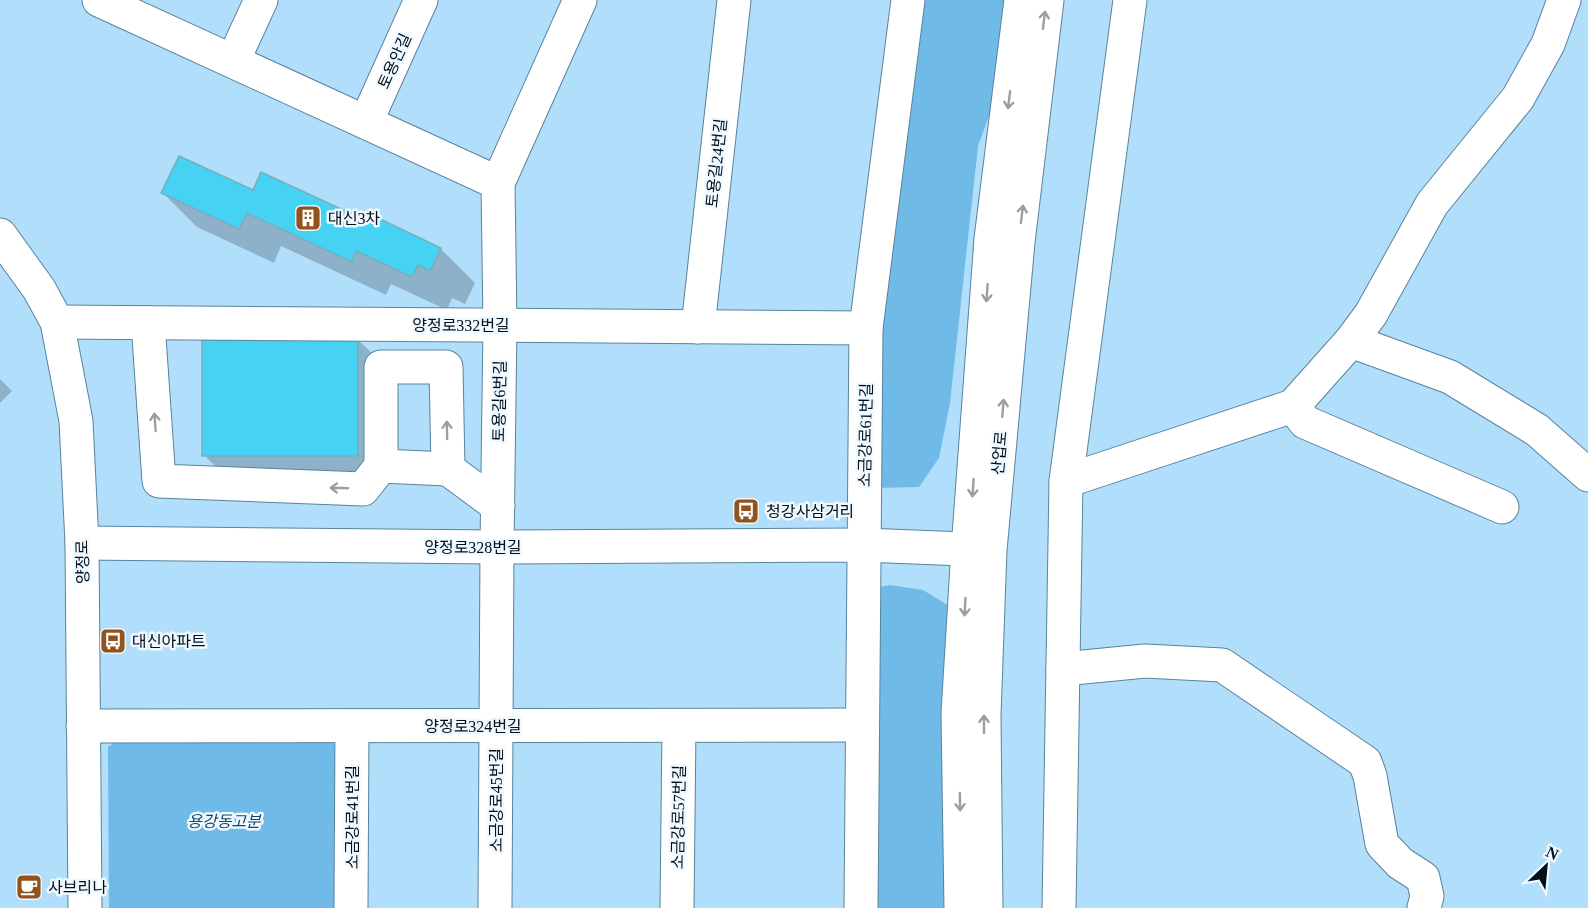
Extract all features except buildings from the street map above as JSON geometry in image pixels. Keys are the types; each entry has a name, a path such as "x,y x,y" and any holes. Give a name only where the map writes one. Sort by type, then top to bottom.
{"street":[{"path":"233,61 261,0"},
{"name":"토용안길","path":"366,122 421,0"},
{"name":"토용길6번길","path":"497,548 501,326 498,183 580,0"},
{"name":"토용길24번길","path":"698,327 734,0"},
{"name":"소금강로61번길","path":"861,908 866,328 908,0"},
{"name":"산업로","path":"986,908 979,549 991,239 1022,0"},
{"name":"산업로","path":"961,908 958,713 1047,0"},
{"path":"1059,908 1066,481 1130,0"},
{"path":"1066,481 1293,406 1351,341 1371,314 1432,204 1518,98 1548,44 1564,0"},
{"path":"104,1 498,183"},
{"name":"양정로","path":"0,235 39,289 57,322 76,421 82,543 85,908"},
{"name":"양정로332번길","path":"57,322 866,328"},
{"path":"148,323 159,481 363,489 381,466 381,367 446,367 448,469"},
{"path":"1351,341 1450,377 1538,430 1588,475"},
{"path":"1293,406 1305,422 1502,507"},
{"path":"381,466 448,469 498,506"},
{"name":"양정로328번길","path":"82,543 497,548 864,545 979,549"},
{"name":"소금강로45번길","path":"495,908 497,548"},
{"path":"1063,669 1145,661 1222,665 1365,762 1370,776 1382,844 1400,863 1423,878 1427,896 1424,908"},
{"name":"양정로324번길","path":"83,726 862,725"},
{"name":"소금강로41번길","path":"351,908 352,726"},
{"name":"소금강로57번길","path":"677,908 679,726"}],"green space":[{"path":"921,0 1014,0 1003,77 978,146 950,403 939,458 919,487 873,488 874,329"},
{"path":"890,585 923,590 949,606 954,908 869,908 870,589"},
{"name":"용강동고분","path":"327,734 340,753 337,908 109,908 108,747 124,736"}],"place":[{"name":"대신3차","path":"308,218"},
{"name":"청강사삼거리","path":"746,511"},
{"name":"대신아파트","path":"113,641"},
{"name":"사브리나","path":"29,887"}]}
